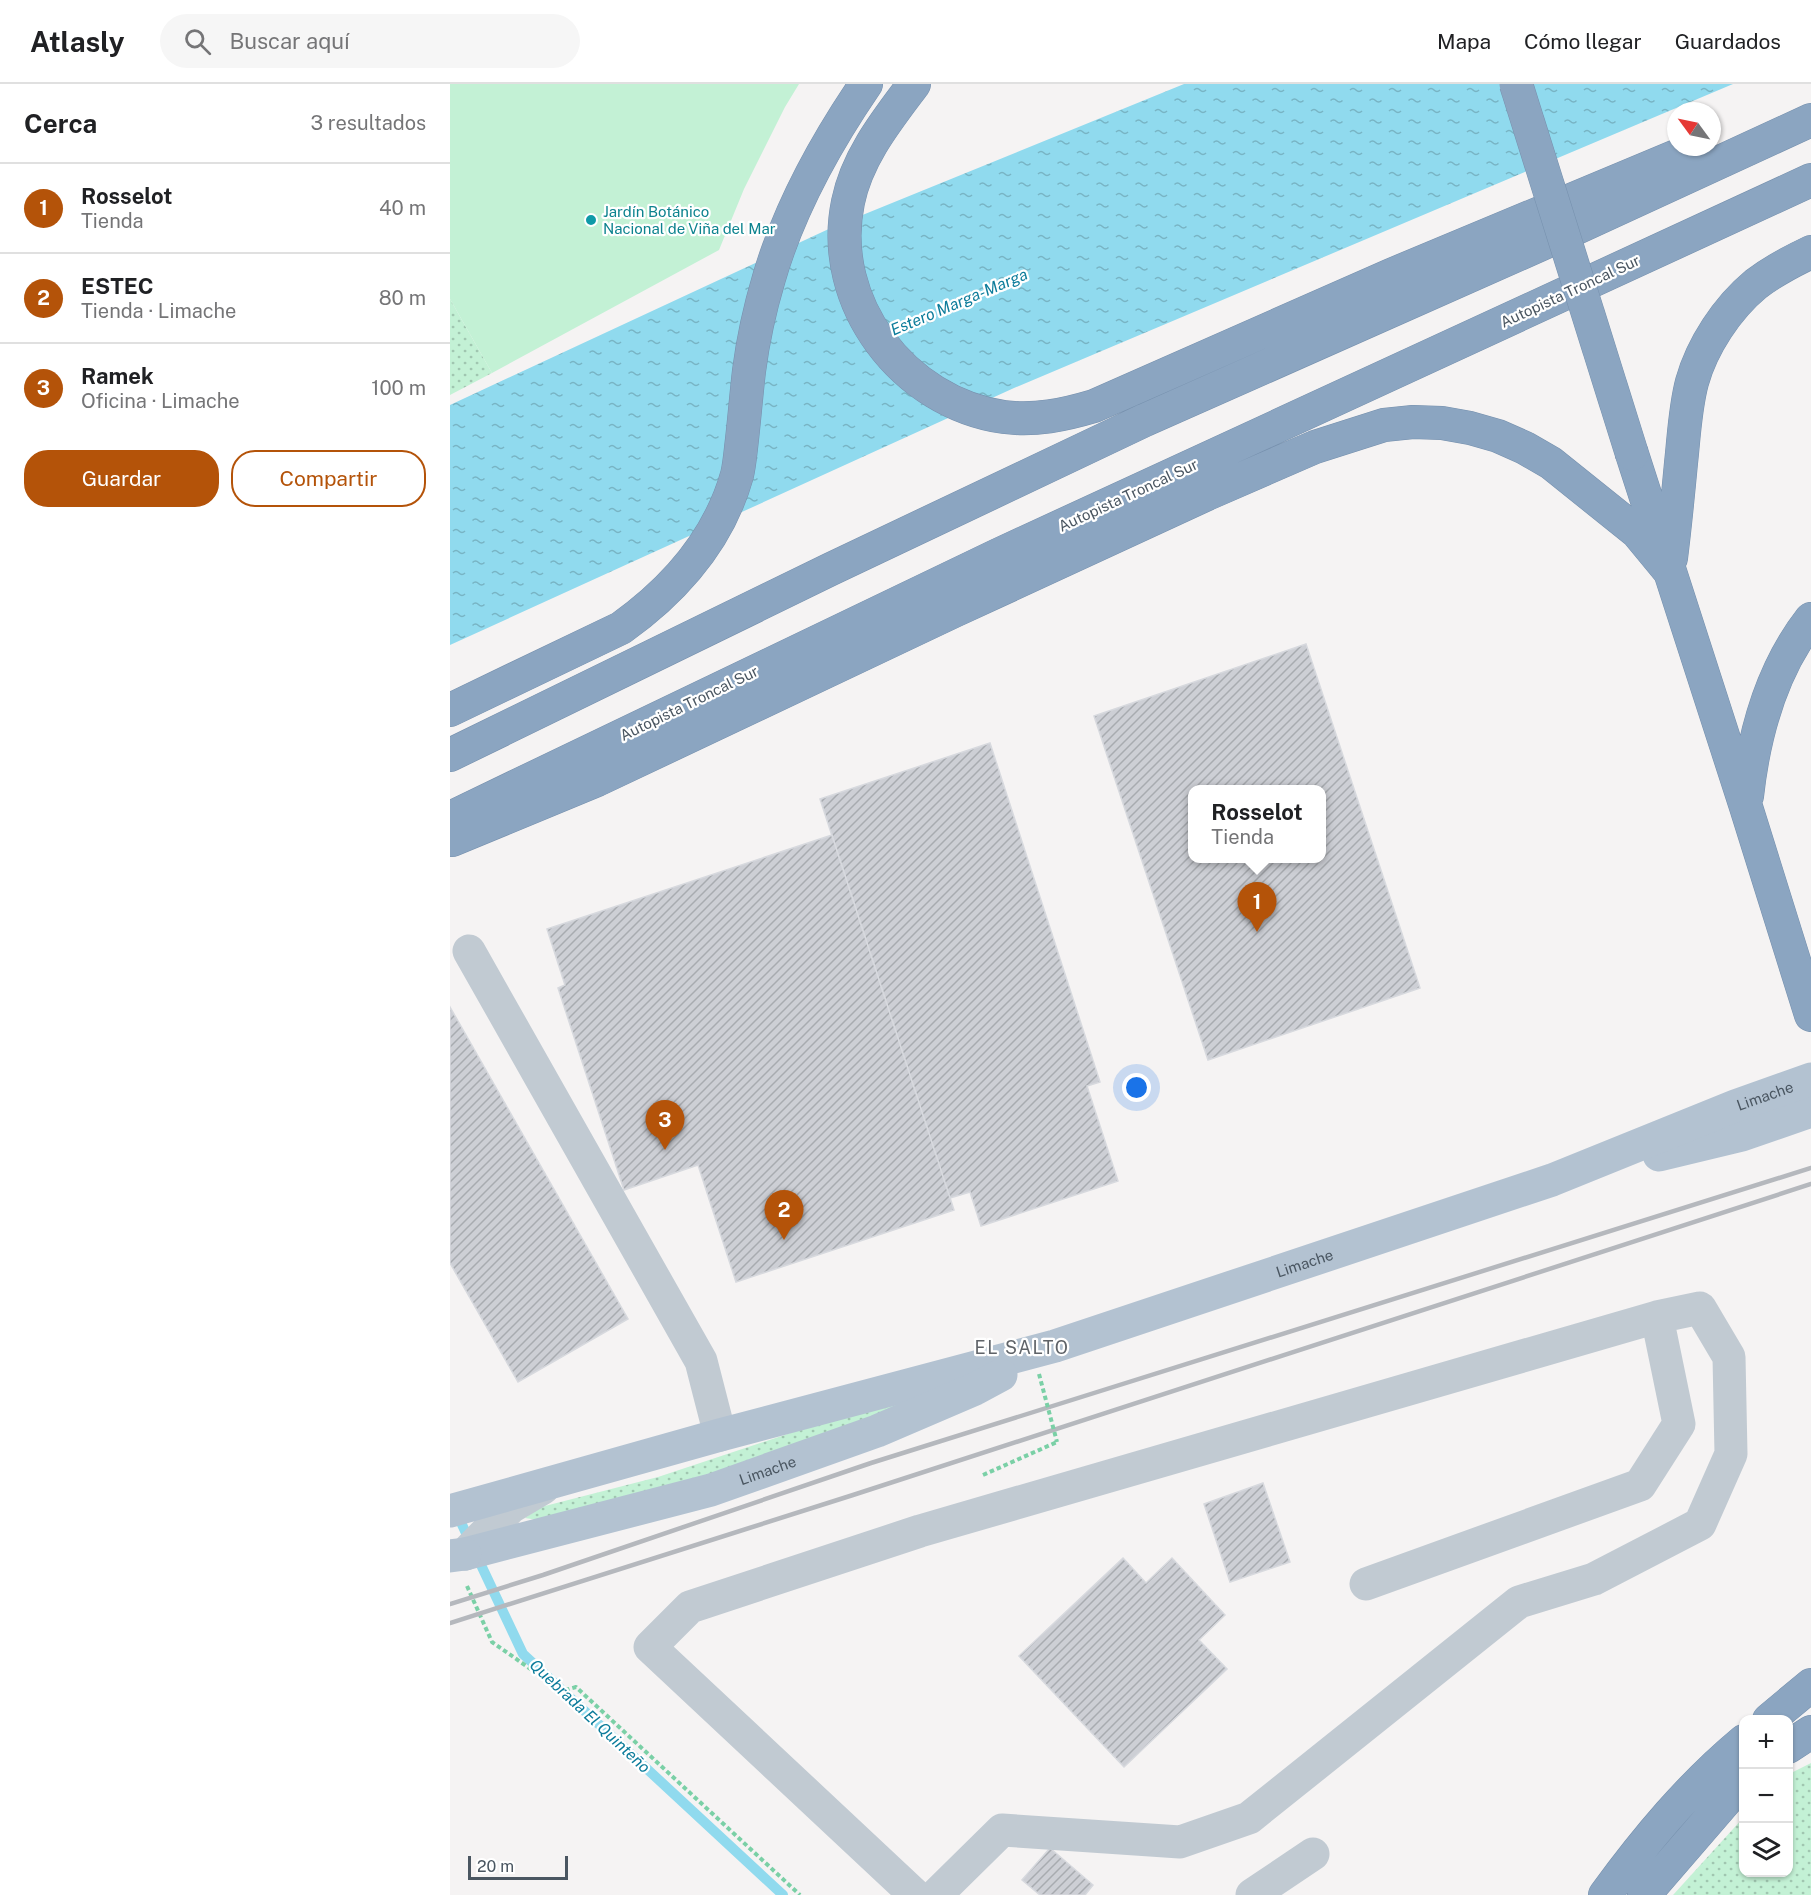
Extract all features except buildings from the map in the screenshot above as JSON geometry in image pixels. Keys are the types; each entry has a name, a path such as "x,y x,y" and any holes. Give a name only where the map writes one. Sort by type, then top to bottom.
{"highway":[{"path":"450,710 621,627 647,610 691,564 710,536 726,506 738,474 749,369 757,323 769,278 784,235 824,152 866,84"},
{"path":"1516,84 1811,1015"},
{"path":"907,93 868,149 856,175 848,202 846,260 853,288 863,315 878,340 897,364 920,383 946,399 985,413 1004,417 1035,418 1065,415 1094,406 1391,275 1676,156"},
{"path":"1721,138 1811,106"},
{"path":"450,755 841,564 1145,420 1544,243 1811,120"},
{"name":"Autopista Troncal Sur","path":"450,818 998,555 1811,180"},
{"path":"1670,572 1686,407 1692,381 1702,356 1715,332 1755,285 1780,268 1811,252"},
{"path":"450,840 597,780 1207,494 1315,447 1384,425 1413,422 1451,425 1498,436 1525,448 1551,463 1637,532 1670,572"},
{"path":"1746,807 1750,764 1771,690 1786,657 1811,619"},
{"path":"1774,1715 1811,1685"},
{"path":"1793,1744 1811,1732"},
{"path":"1605,1895 1674,1808 1739,1745"},
{"path":"1644,1895 1739,1787"}],"main road":[{"name":"Limache","path":"450,1510 518,1497 555,1480 1055,1346 1552,1180 1811,1078"},
{"name":"Limache","path":"1552,1180 1742,1135 1811,1111"},
{"name":"Limache","path":"460,1563 529,1537 711,1490 877,1431 975,1389 1055,1346"}],"street":[{"path":"469,951 701,1361 720,1435"},
{"path":"915,1895 650,1647 690,1607 932,1527 1657,1317 1700,1308 1729,1357 1731,1454 1700,1524 1594,1579 1520,1602 1249,1818 1180,1842 1002,1830 936,1895"},
{"path":"1366,1584 1640,1485 1679,1424 1657,1317"},
{"name":"Limache","path":"460,1563 518,1497"},
{"path":"1252,1895 1312,1854"}],"path":[{"path":"976,1478 1057,1442 1039,1374"},
{"path":"460,1563 492,1642 562,1691 576,1687 800,1895"}],"green space":[{"name":"Jardín Botánico Nacional de Viña del Mar","path":"450,84 799,84 744,189 719,250 492,373 450,299"},
{"path":"450,299 492,373 450,395"},
{"path":"923,1389 926,1392 868,1420 691,1482 538,1520 525,1518 541,1507 658,1477"},
{"path":"1811,1763 1811,1895 1673,1895 1739,1822 1739,1877 1793,1877 1793,1772"}],"water":[{"name":"Estero Marga-Marga","path":"1184,84 1733,84 1690,102 1667,102 1667,112 1014,388 450,645 450,405 833,227"}],"waterway":[{"name":"Quebrada El Quinteño","path":"457,1514 523,1654 783,1895"}],"railway":[{"path":"450,1604 543,1575 871,1463 1811,1168"},
{"path":"450,1623 853,1495 1811,1184"}],"place":[{"name":"Jardín Botánico Nacional de Viña del Mar","path":"591,220"},
{"name":"Rosselot","path":"1257,932"},
{"name":"Ramek","path":"665,1150"},
{"name":"ESTEC","path":"784,1240"}],"district":[{"name":"EL SALTO","path":"1022,1347"}]}
